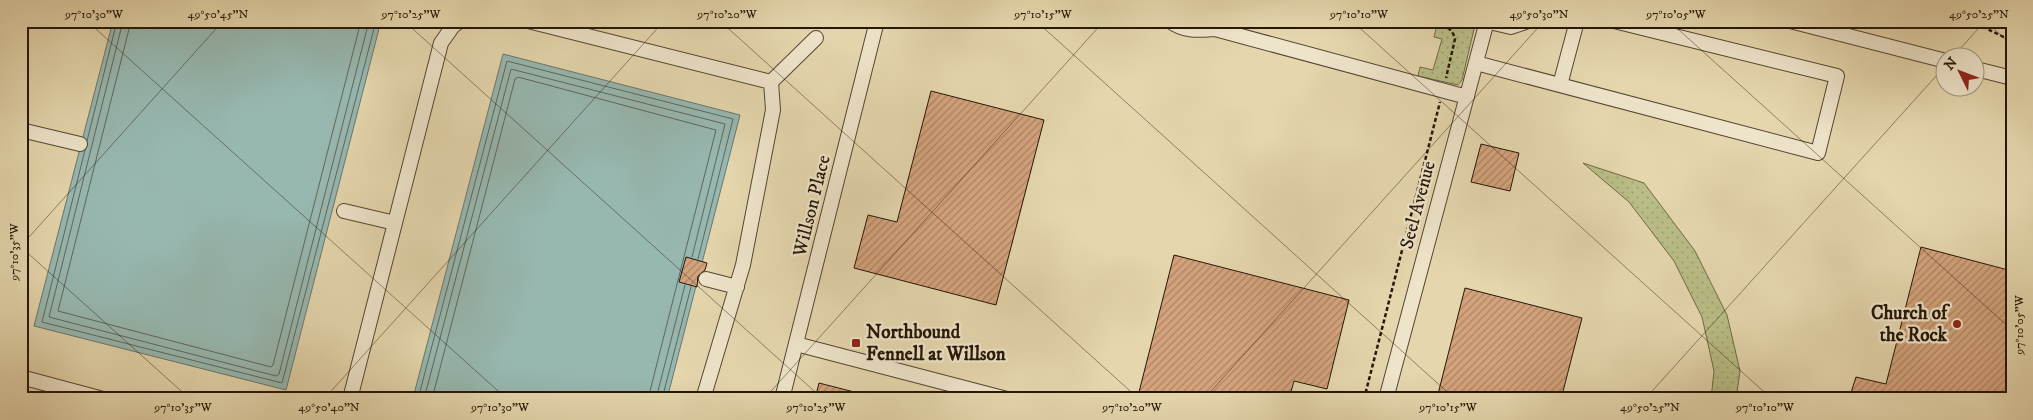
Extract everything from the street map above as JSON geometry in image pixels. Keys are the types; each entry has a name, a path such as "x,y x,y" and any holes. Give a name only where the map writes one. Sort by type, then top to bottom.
{"street":[{"path":"350,399 441,43 453,26 460,21"},
{"path":"528,21 771,82"},
{"name":"Willson Place","path":"782,399 877,21"},
{"path":"1170,21 1177,26 1194,31 1215,29 1467,97"},
{"path":"1486,22 1511,27 1528,21"},
{"path":"1560,85 1577,21"},
{"path":"1476,63 1818,153 1837,76 1614,21"},
{"path":"1790,21 1936,58"},
{"name":"Seel Avenue","path":"1386,399 1486,22"},
{"path":"702,399 743,265 773,110 771,82 816,38"},
{"path":"1986,72 2012,78"},
{"path":"21,130 80,144"},
{"path":"344,211 395,223"},
{"path":"706,279 737,287"},
{"path":"796,344 1007,399"},
{"path":"21,377 103,399"}],"path":[{"path":"1364,399 1455,39 1450,29 1446,26 1431,23 1431,21"},
{"path":"1971,21 2012,41"}],"green space":[{"path":"1438,21 1471,21 1475,25 1462,80 1458,85 1418,76 1420,67 1433,70 1442,39 1434,37"},
{"path":"1583,163 1644,183 1695,251 1727,315 1740,371 1736,399 1711,399 1714,371 1702,317 1674,261 1629,202"}],"water":[{"path":"113,21 381,21 286,390 34,326"},
{"path":"503,54 740,115 667,399 413,398"}],"building":[{"path":"931,91 1044,120 996,305 854,268 868,215 897,222"},
{"path":"1481,144 1519,153 1510,191 1471,182"},
{"name":"Church of the Rock","path":"1921,247 2012,271 2012,399 1849,399 1856,377 1886,384"},
{"path":"1174,255 1349,300 1327,389 1294,381 1289,399 1168,399 1139,392"},
{"path":"686,257 707,263 705,270 698,276 697,287 679,282"},
{"path":"1465,288 1582,318 1561,399 1456,399 1438,394"},
{"path":"819,383 866,395 865,399 815,399"}],"place":[{"name":"Church of the Rock","path":"1957,324"},
{"name":"Northbound Fennell at Willson","path":"856,343"}]}
